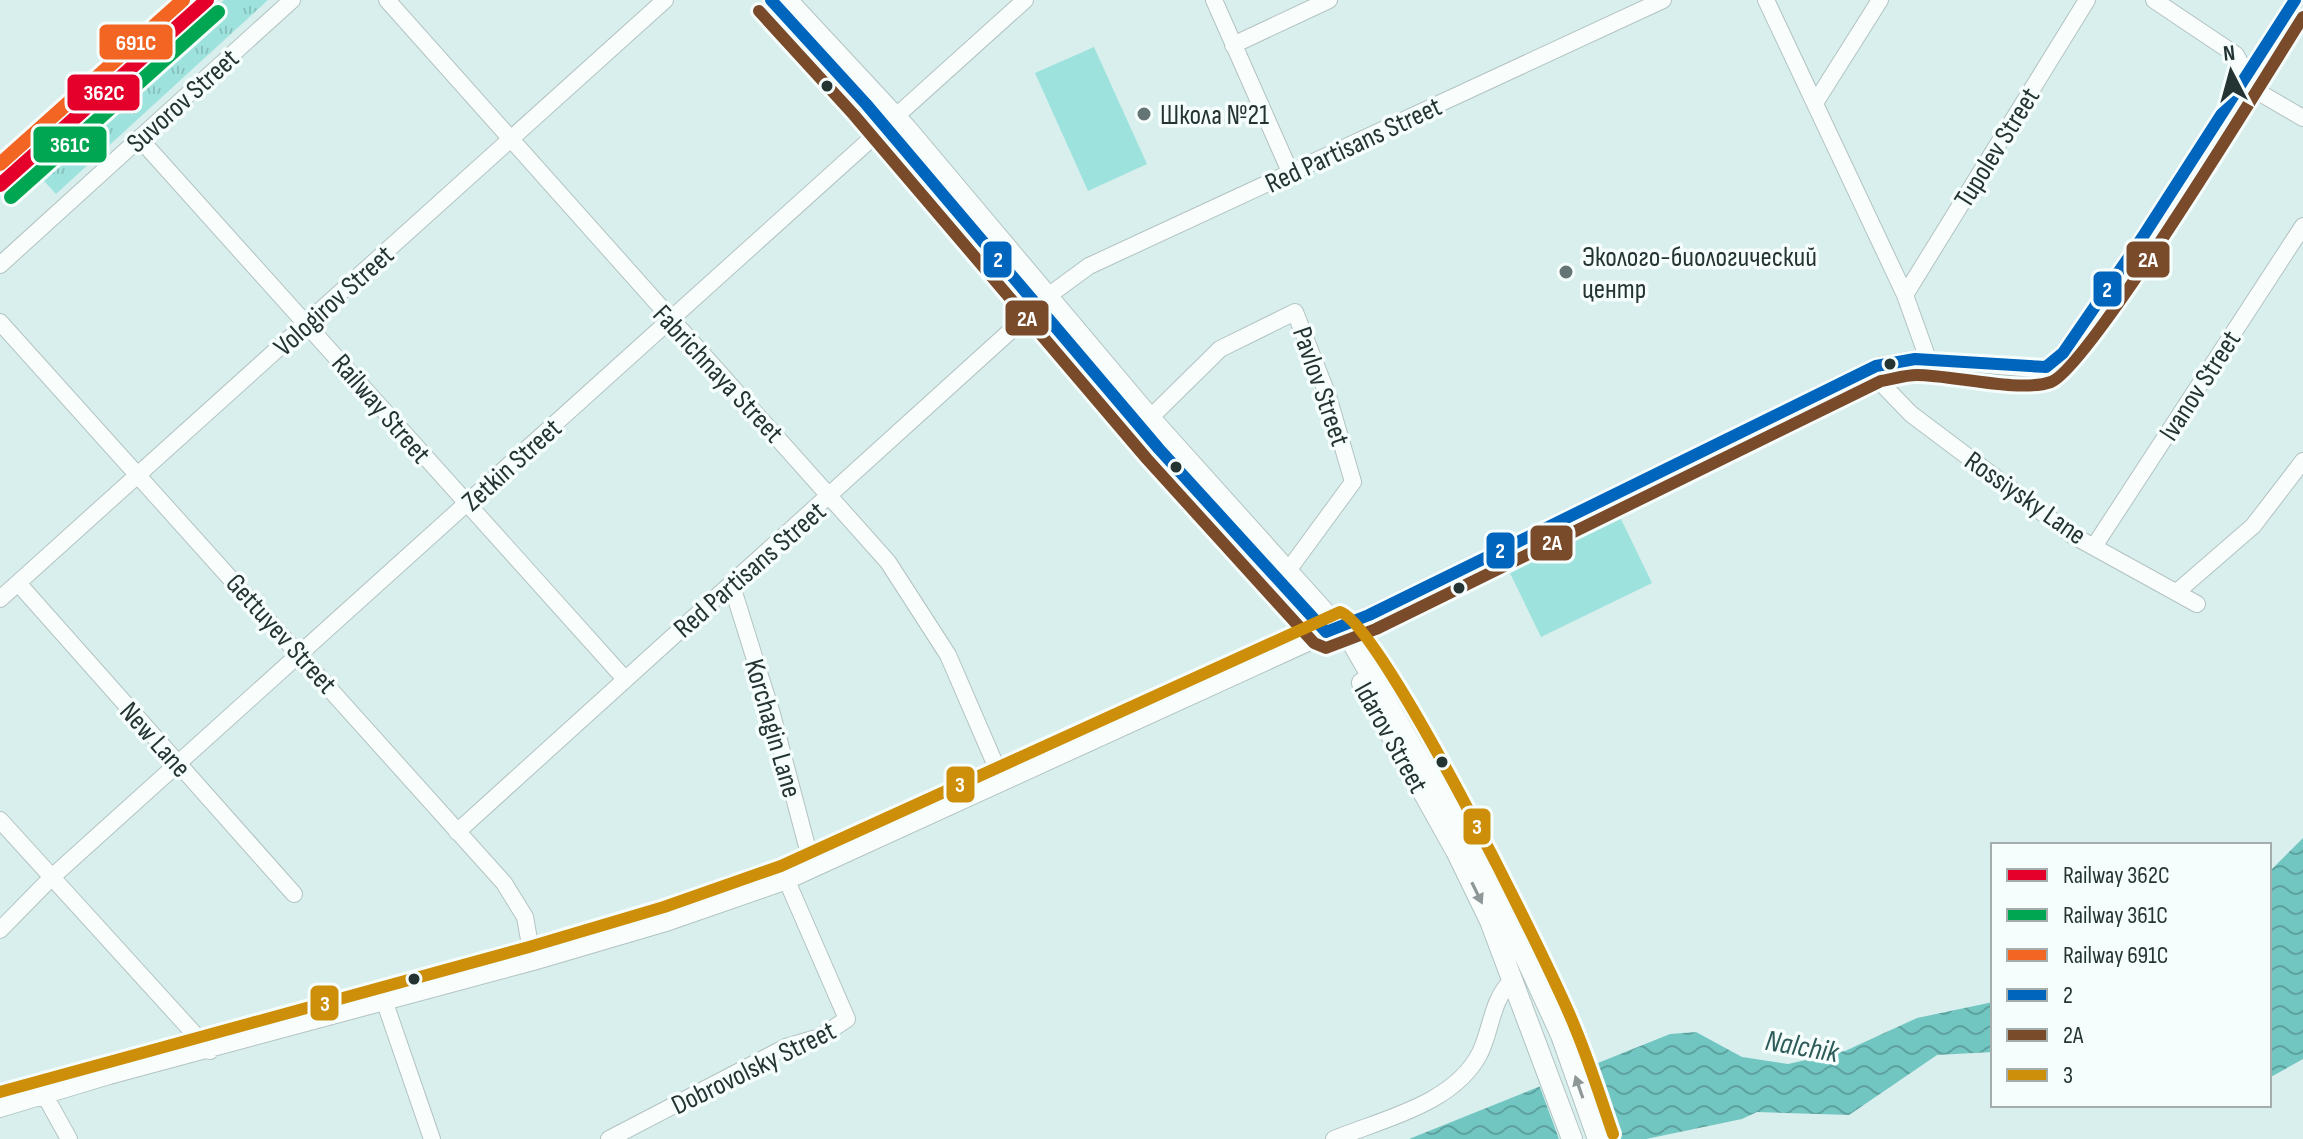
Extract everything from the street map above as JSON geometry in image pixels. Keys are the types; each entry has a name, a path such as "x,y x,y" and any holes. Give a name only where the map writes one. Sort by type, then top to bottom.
{"main road":[{"name":"Idarov Street","path":"771,0 889,120"},
{"name":"Idarov Street","path":"787,0 1043,300 1287,572 1332,630 1456,851 1490,921 1572,1139"},
{"name":"Idarov Street","path":"1043,300 1169,460 1375,678 1493,887 1561,1035 1598,1139"}],"street":[{"name":"Suvorov Street","path":"0,265 292,0"},
{"name":"Fabrichnaya Street","path":"387,0 888,562 948,655 1002,780"},
{"name":"Vologirov Street","path":"0,599 665,0"},
{"name":"Zetkin Street","path":"0,930 52,877 1025,0"},
{"path":"1214,0 1291,174"},
{"path":"1233,45 1329,0"},
{"name":"Red Partisans Street","path":"457,832 624,678 832,496 1043,300 1089,266 1663,0"},
{"path":"1766,0 1905,295 1928,359"},
{"path":"1815,103 1880,0"},
{"name":"Tupolev Street","path":"1905,295 2087,0"},
{"path":"2154,0 2236,55 2255,90 2303,118"},
{"path":"0,1109 44,1094 533,962 669,922 787,881 1332,630 1876,366 1928,359 2023,370 2046,367 2054,361 2142,238 2295,0"},
{"name":"Railway Street","path":"139,138 308,322 466,505 624,678"},
{"name":"Ivanov Street","path":"2095,545 2303,226"},
{"name":"Pavlov Street","path":"1150,418 1220,349 1295,312 1328,396 1353,482 1287,572"},
{"name":"Gettuyev Street","path":"0,322 301,653 517,900 527,927 533,962"},
{"name":"Rossiysky Lane","path":"1876,366 1881,383 1911,414 2072,535 2197,604"},
{"path":"2178,591 2253,526 2303,461"},
{"name":"New Lane","path":"18,583 294,894"},
{"name":"Korchagin Lane","path":"732,586 772,714 813,869"},
{"path":"0,820 210,1051"},
{"name":"Dobrovolsky Street","path":"609,1139 786,1047 830,1033 847,1019 787,881"},
{"path":"1334,1139 1454,1086 1475,1062 1495,1003 1512,980"},
{"path":"385,1003 432,1139"},
{"path":"44,1094 69,1139"}],"green space":[{"path":"224,0 268,0 56,194 34,170"},
{"path":"1094,47 1147,164 1088,191 1035,73"},
{"path":"1619,515 1652,583 1541,637 1508,569"}],"water":[{"path":"2303,838 2303,1059 2271,1077 2271,870"},
{"path":"1991,1002 1991,1052 1937,1055 1849,1115 1757,1112 1742,1119 1646,1139 1409,1139 1670,1034 1696,1032 1742,1057 1788,1064 1845,1051 1917,1018"}],"pier":[{"path":"1584,1063 1612,1139 1559,1139 1538,1082"}],"railway":[{"path":"0,174 195,0"}],"rail line":[{"name":"691С","path":"0,164 183,0"},
{"name":"362С","path":"0,185 207,0"},
{"name":"361С","path":"11,197 218,12"}],"transit line":[{"name":"2","path":"771,0 866,104 1159,449 1326,632 1369,615 1876,366 1915,359 2046,367 2063,353 2142,238 2295,0"},
{"name":"2А","path":"759,11 854,115 1147,459 1314,643 1326,648 1376,629 1881,381 1917,375 2022,386 2051,382 2071,365 2138,275 2303,17"},
{"name":"3","path":"0,1092 529,947 664,907 781,866 1340,612 1361,631 1391,674 1465,804 1561,996 1613,1134"}],"place":[{"name":"Школа №21","path":"1144,114"},
{"name":"Эколого-биологический центр","path":"1566,272"}],"water label":[{"name":"Nalchik","path":"1802,1046"}]}
